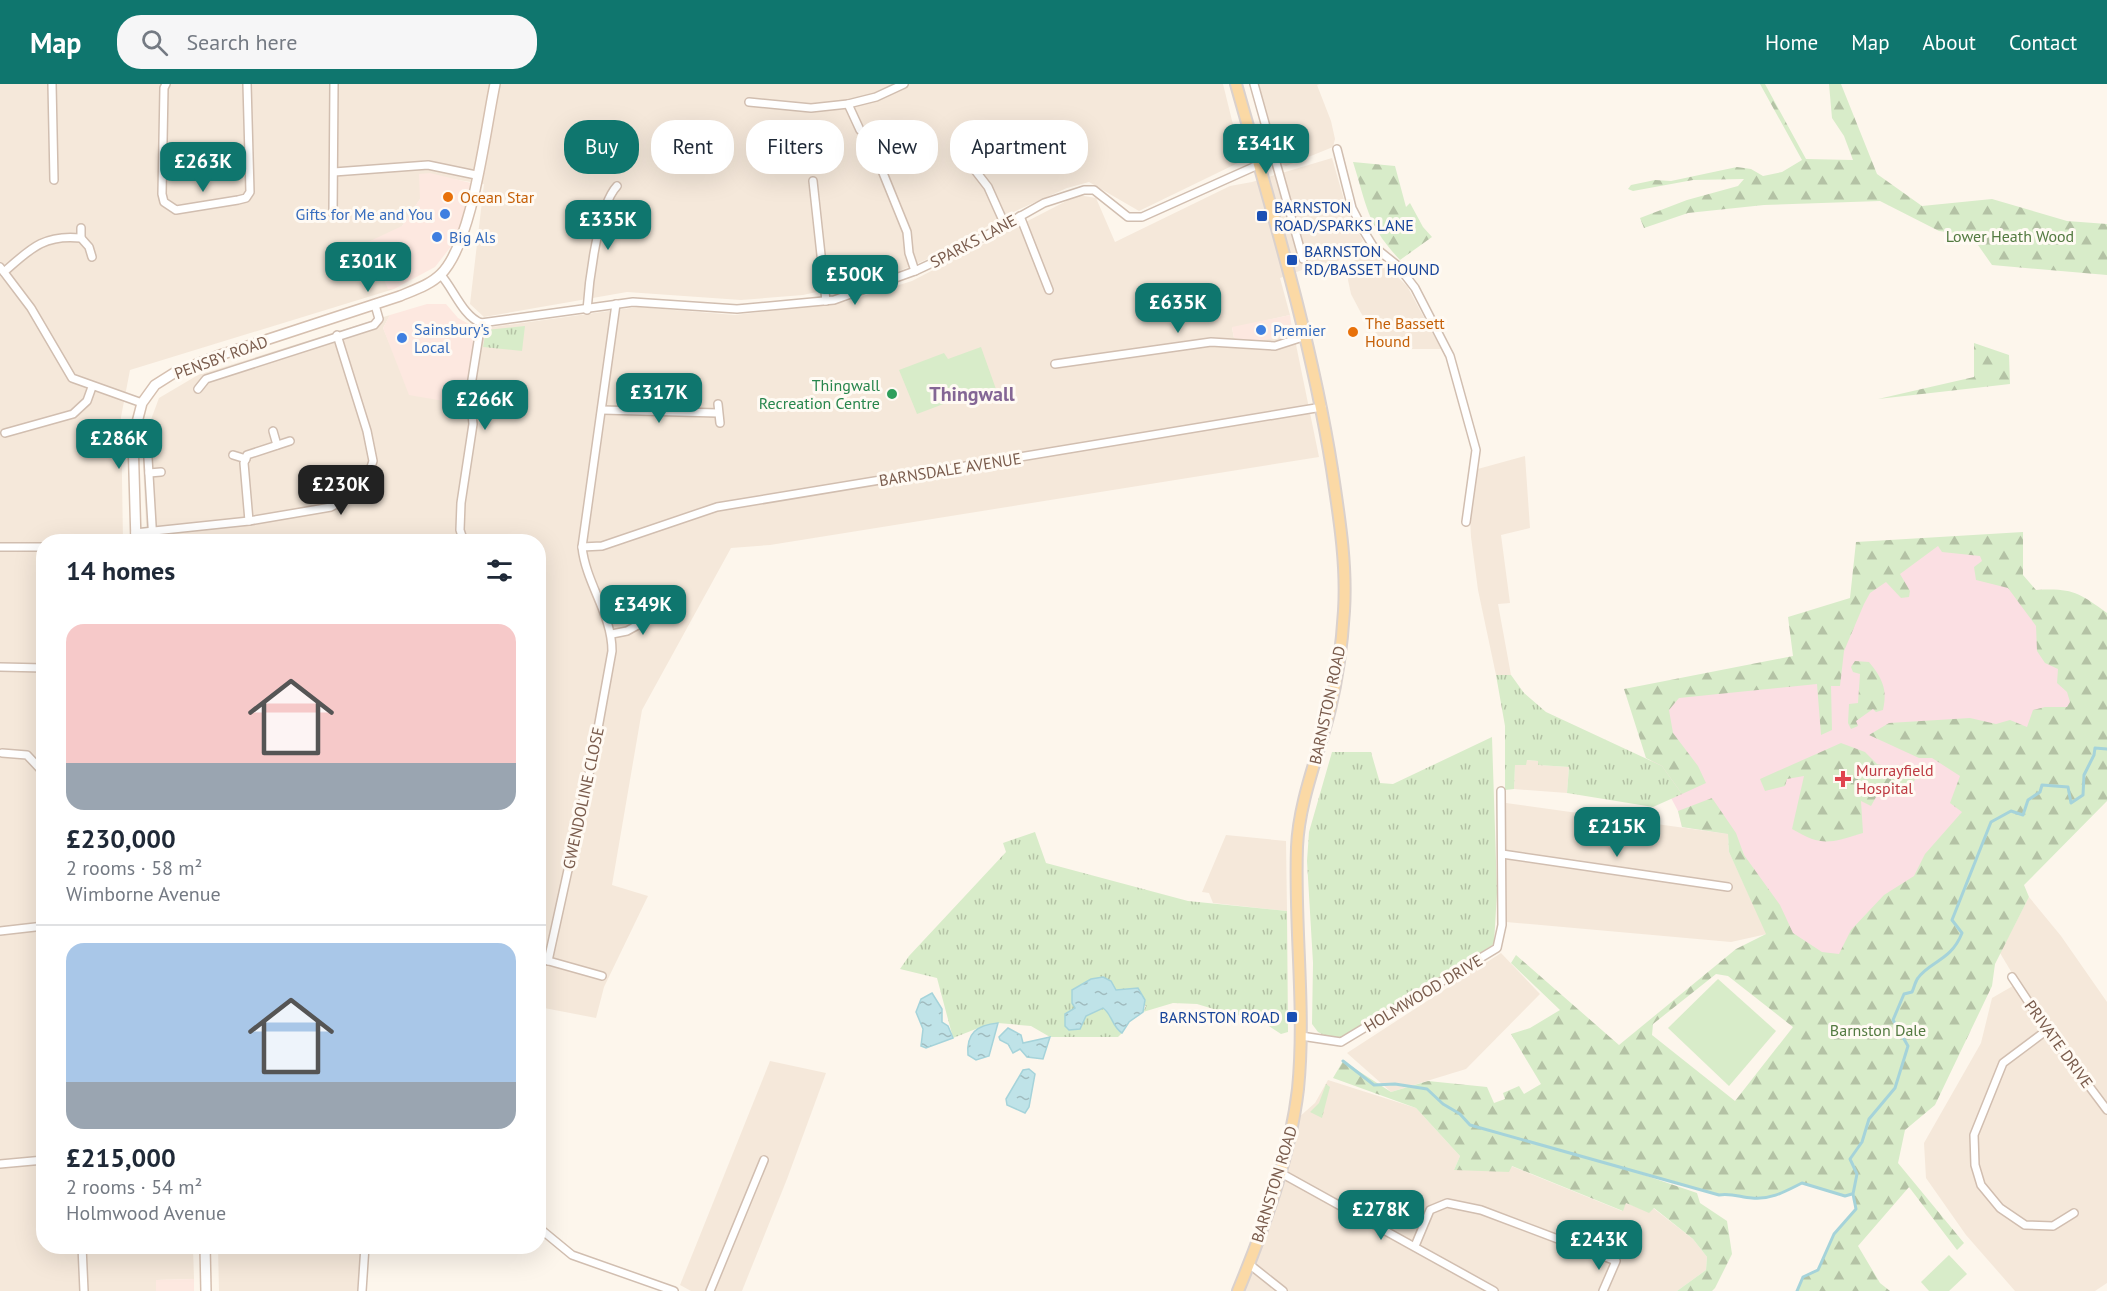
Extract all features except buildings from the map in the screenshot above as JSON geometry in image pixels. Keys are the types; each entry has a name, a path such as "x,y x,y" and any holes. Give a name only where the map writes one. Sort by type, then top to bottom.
{"main road":[{"name":"PENSBY ROAD","path":"135,534 133,438 142,403 155,385 174,373 375,305 423,286 441,275 454,257 462,239 495,84"},
{"name":"BARNSTON ROAD","path":"1236,84 1306,336 1322,407 1343,542 1344,606 1341,655 1330,707 1302,810 1297,843 1301,1036 1293,1124 1249,1264 1238,1291"},
{"path":"205,1254 206,1291"}],"street":[{"path":"51,84 54,180"},
{"path":"166,84 164,88 162,195 165,202 176,210 238,201 246,198 250,192 247,84"},
{"path":"333,214 334,84"},
{"path":"749,102 811,108 848,105 876,97 904,84"},
{"path":"1254,84 1303,259"},
{"path":"848,105 860,130 868,136 907,232 915,271"},
{"path":"1338,150 1352,208 1365,233 1373,246 1398,266 1415,288 1450,356 1476,450 1466,522"},
{"path":"334,172 429,165 476,175"},
{"name":"SPARKS LANE","path":"481,323 633,302 737,309 826,301 915,271 960,250 1044,203 1086,190 1094,190 1128,217 1142,217 1258,165"},
{"path":"978,174 988,187 1005,225"},
{"path":"813,181 826,301"},
{"path":"587,309 589,277 610,194 617,186"},
{"path":"1020,216 1049,290"},
{"path":"81,228 81,238"},
{"path":"92,257 86,241 81,238 51,238 2,269 42,326 72,378 142,403"},
{"path":"441,275 472,320 481,323 470,392 473,423 461,503 461,534"},
{"path":"616,304 582,547 586,573 612,634 627,631 667,613 661,601"},
{"name":"PENSBY ROAD","path":"198,389 206,379 337,335 374,325 379,319 375,305"},
{"path":"146,534 331,507 356,493 366,482 373,461 367,430 337,335"},
{"path":"1055,364 1211,342 1275,345 1306,336"},
{"path":"5,433 73,414 87,401 92,387"},
{"path":"718,404 717,413 720,423"},
{"name":"BARNSDALE AVENUE","path":"582,547 602,546 717,507 1322,407"},
{"path":"602,410 717,413"},
{"path":"273,431 277,445"},
{"path":"249,520 247,455 290,441"},
{"path":"233,455 246,459"},
{"path":"148,458 153,532"},
{"path":"149,473 162,472"},
{"path":"0,547 36,547"},
{"name":"GWENDOLINE CLOSE","path":"548,961 593,756 612,651 612,634"},
{"path":"0,667 36,668"},
{"path":"2,753 27,755 36,765"},
{"name":"HOLMWOOD DRIVE","path":"1301,1036 1341,1042 1497,948 1502,925 1501,791"},
{"path":"1502,854 1728,887"},
{"path":"0,931 36,927"},
{"path":"548,961 602,976"},
{"name":"PRIVATE DRIVE","path":"2012,977 2047,1030 2107,1110"},
{"path":"2047,1030 2003,1063 1974,1135 1975,1165 1982,1185 2000,1208 2025,1225 2052,1226 2074,1213"},
{"path":"711,1291 764,1160"},
{"path":"0,1164 36,1161"},
{"path":"1279,1172 1494,1291"},
{"path":"1414,1246 1430,1210 1447,1203 1481,1210 1616,1261 1603,1291"},
{"path":"546,1234 572,1255 674,1291"},
{"path":"82,1254 84,1291"},
{"path":"362,1291 364,1254"},
{"path":"1249,1264 1283,1291"}],"shaded area":[{"path":"0,84 1223,84 1242,161 1139,211 1089,182 1067,188 1009,214 935,256 885,277 803,295 741,300 627,292 484,317 470,304 484,184 420,174 420,199 402,226 388,289 394,289 130,370 121,417 123,534 36,534 36,1254 193,1254 194,1279 156,1280 156,1291 0,1291"},
{"path":"1258,84 1320,84 1317,85 1331,121 1335,139 1333,147 1286,166 1279,163"},
{"path":"1332,158 1347,210 1363,241 1340,260 1328,265 1324,262 1280,278 1290,315 1232,328 1234,338 1256,341 1292,329 1292,325 1319,457 770,545 731,548 642,710 612,885 648,896 604,987 596,1018 546,1008 546,534 147,534 143,467 146,433 159,398 198,375 390,315 383,328 394,354 467,405 478,329 638,307 735,315 844,302 912,281 1078,195 1096,198 1115,242 1230,186 1252,182"},
{"path":"430,173 471,183 456,240 435,267 394,289 388,289 368,242 402,226 420,199 419,174"},
{"path":"1366,247 1407,286 1441,349 1401,349 1382,341 1361,313 1351,294 1348,280 1349,267"},
{"path":"427,304 446,304 458,318 478,329 467,405 409,395 383,328 390,315"},
{"path":"1290,315 1292,329 1287,336 1256,341 1234,338 1232,327"},
{"path":"1525,456 1530,528 1501,535 1510,603 1498,604 1511,675 1496,675 1478,590 1471,537 1469,494 1474,470"},
{"name":"Murrayfield Hospital","path":"2005,545 2011,573 2107,707 1849,980 1812,968 1728,834 1682,827 1678,811 1649,756 1628,690 1797,661 1850,607 1859,546"},
{"path":"1526,760 1538,761 1538,765 1569,767 1567,793 1514,789 1515,764"},
{"path":"1506,803 1728,834 1729,852 1767,934 1731,942 1506,922"},
{"path":"1226,835 1286,841 1287,911 1213,903 1209,893 1202,892"},
{"path":"2029,897 2061,936 2107,1002 2107,1283 2095,1291 2015,1291 1966,1235 1926,1178 1924,1143 1981,1043 1992,998 2018,983 2000,953"},
{"path":"1501,953 1540,994 1466,1069 1391,1092 1347,1053"},
{"path":"770,1061 826,1073 742,1291 691,1291 680,1285"},
{"path":"1328,1080 1416,1108 1460,1156 1454,1170 1511,1166 1622,1211 1626,1203 1649,1212 1653,1208 1693,1239 1707,1257 1706,1270 1677,1291 1242,1291 1298,1118 1315,1103"},
{"path":"218,1254 363,1254 359,1291 219,1291"},
{"path":"194,1279 194,1291 156,1291 156,1280"}],"green space":[{"name":"Lower Heath Wood","path":"1760,84 1765,84 1806,159 1853,160 1844,136 1832,118 1829,84 1841,84 1877,174 1922,206 1992,199 2067,221 2107,224 2107,275 1992,265 1971,235 1939,231 1880,201 1764,205 1688,213 1644,228 1640,218 1687,200 1738,186 1744,179 1693,180 1633,191 1628,189 1631,185 1655,180 1671,181 1737,167 1751,169 1763,176 1782,172 1802,160"},
{"path":"1353,162 1395,166 1406,207 1410,203 1423,227 1432,237 1400,260 1374,225"},
{"path":"525,326 522,351 483,347 486,330"},
{"path":"1974,343 2009,355 2010,384 1878,399 1974,377"},
{"path":"981,347 997,392 965,404 962,397 917,414 899,370 944,353 948,359"},
{"name":"Barnston Dale","path":"2023,532 2023,575 2036,590 2074,593 2107,613 2107,801 2024,885 2029,897 1995,964 1992,986 1935,1105 1905,1130 1898,1163 1964,1243 1957,1250 1909,1187 1858,1246 1880,1283 1890,1291 1797,1291 1803,1277 1818,1270 1834,1234 1855,1209 1853,1194 1845,1196 1802,1183 1766,1198 1719,1195 1638,1173 1697,1193 1700,1203 1727,1221 1732,1254 1715,1288 1712,1291 1677,1291 1706,1270 1707,1257 1693,1239 1654,1208 1649,1213 1626,1203 1623,1211 1512,1166 1509,1172 1454,1170 1460,1156 1416,1108 1333,1078 1343,1061 1391,1092 1428,1081 1487,1087 1494,1103 1505,1099 1503,1093 1519,1086 1524,1094 1541,1084 1511,1034 1530,1028 1560,1010 1511,963 1516,955 1619,1045 1736,949 1766,934 1729,852 1728,834 1682,827 1678,811 1712,798 1736,833 1744,855 1780,905 1793,933 1822,952 1839,954 1851,930 1884,895 1914,876 1925,854 1962,812 1950,803 1960,776 1932,758 1919,758 1869,735 1889,723 1970,718 1996,724 2010,720 2027,727 2033,710 2045,707 2067,707 2070,702 2067,692 2057,683 2058,669 2045,663 2037,651 2036,626 2008,588 1976,580 1974,567 1982,561 1980,556 1942,552 1938,546 1900,574 1910,591 1909,597 1901,598 1886,582 1870,593 1844,651 1840,686 1831,686 1832,730 1821,735 1817,684 1679,698 1669,710 1673,733 1698,766 1706,783 1682,794 1662,766 1646,758 1624,689 1793,656 1788,617 1850,598 1856,542","holes":["1716,974 1728,976 1793,1027 1735,1101 1652,1035 1653,1024"]},
{"path":"1855,661 1869,662 1883,684 1885,696 1883,710 1876,712 1873,709 1856,721 1858,726 1851,729 1848,723 1849,704 1858,703 1860,674 1853,672 1851,667"},
{"path":"1496,675 1511,675 1524,693 1546,712 1662,766 1682,794 1653,807 1567,793 1569,767 1538,765 1538,761 1527,760 1526,765 1515,765 1514,789 1505,790 1505,726"},
{"path":"1492,737 1497,892 1494,944 1345,1039 1328,1037 1318,1032 1312,1024 1313,963 1307,861 1309,832 1332,752 1371,752 1380,783 1393,784"},
{"path":"1841,743 1865,752 1877,764 1911,771 1915,779 1912,787 1890,791 1881,788 1871,806 1861,801 1863,833 1834,841 1811,839 1792,829 1804,776 1787,779 1785,786 1765,791 1760,779"},
{"path":"1035,832 1046,863 1188,901 1287,911 1288,1032 1281,1034 1257,1018 1230,1014 1197,1004 1173,1003 1143,1012 1146,1006 1127,990 1116,990 1111,981 1091,979 1072,990 1075,1009 1069,1011 1086,1016 1103,1008 1122,1033 1118,1037 1050,1037 1031,1026 998,1023 986,1025 953,1038 937,978 900,969 909,956 1006,852 1003,843"},
{"path":"1718,979 1776,1031 1729,1086 1668,1028"},
{"path":"1326,1084 1330,1087 1322,1118 1310,1112 1319,1103"},
{"path":"1949,1255 1967,1274 1949,1291 1929,1291 1921,1282"}],"water":[{"path":"1103,977 1111,981 1116,990 1138,988 1145,1000 1143,1012 1129,1022 1122,1033 1103,1008 1086,1016 1080,1029 1069,1030 1065,1026 1065,1014 1075,1008 1072,1003 1072,990 1091,979"},
{"path":"932,993 942,1009 942,1022 948,1026 953,1038 926,1048 921,1046 923,1029 916,1012 921,999"},
{"path":"998,1023 989,1056 976,1060 968,1055 969,1041 974,1032 984,1026"},
{"path":"1008,1028 1021,1035 1023,1043 1050,1037 1043,1059 1027,1057 1020,1049 1013,1053 1008,1044 999,1037"},
{"path":"1029,1069 1035,1074 1029,1107 1025,1113 1007,1105 1006,1099 1023,1070"}],"waterway":[{"path":"1797,1291 1803,1277 1818,1270 1834,1234 1856,1209 1853,1194 1857,1174 1850,1159 1862,1142 1869,1119 1895,1088 1908,1046 1893,1020 1904,994 1912,992 1923,972 1946,955 1962,933 1952,920 1991,822 2011,811 2023,815 2028,800 2040,792 2042,785 2068,787 2071,803 2083,795 2084,775 2095,748 2107,749"},
{"path":"1343,1061 1374,1085 1395,1084 1427,1089 1443,1104 1460,1114 1470,1125 1719,1195 1766,1198 1802,1183 1845,1196 1852,1194"}],"place":[{"name":"Ocean Star","path":"448,197"},
{"name":"Gifts for Me and You","path":"445,214"},
{"name":"BARNSTON ROAD/SPARKS LANE","path":"1262,216"},
{"name":"Big Als","path":"437,237"},
{"name":"BARNSTON RD/BASSET HOUND","path":"1292,260"},
{"name":"Premier","path":"1261,330"},
{"name":"The Bassett Hound","path":"1353,332"},
{"name":"Sainsbury's Local","path":"402,338"},
{"name":"Thingwall Recreation Centre","path":"892,394"},
{"name":"Murrayfield Hospital","path":"1843,779"},
{"name":"BARNSTON ROAD","path":"1292,1017"}],"district":[{"name":"Thingwall","path":"972,394"}]}
